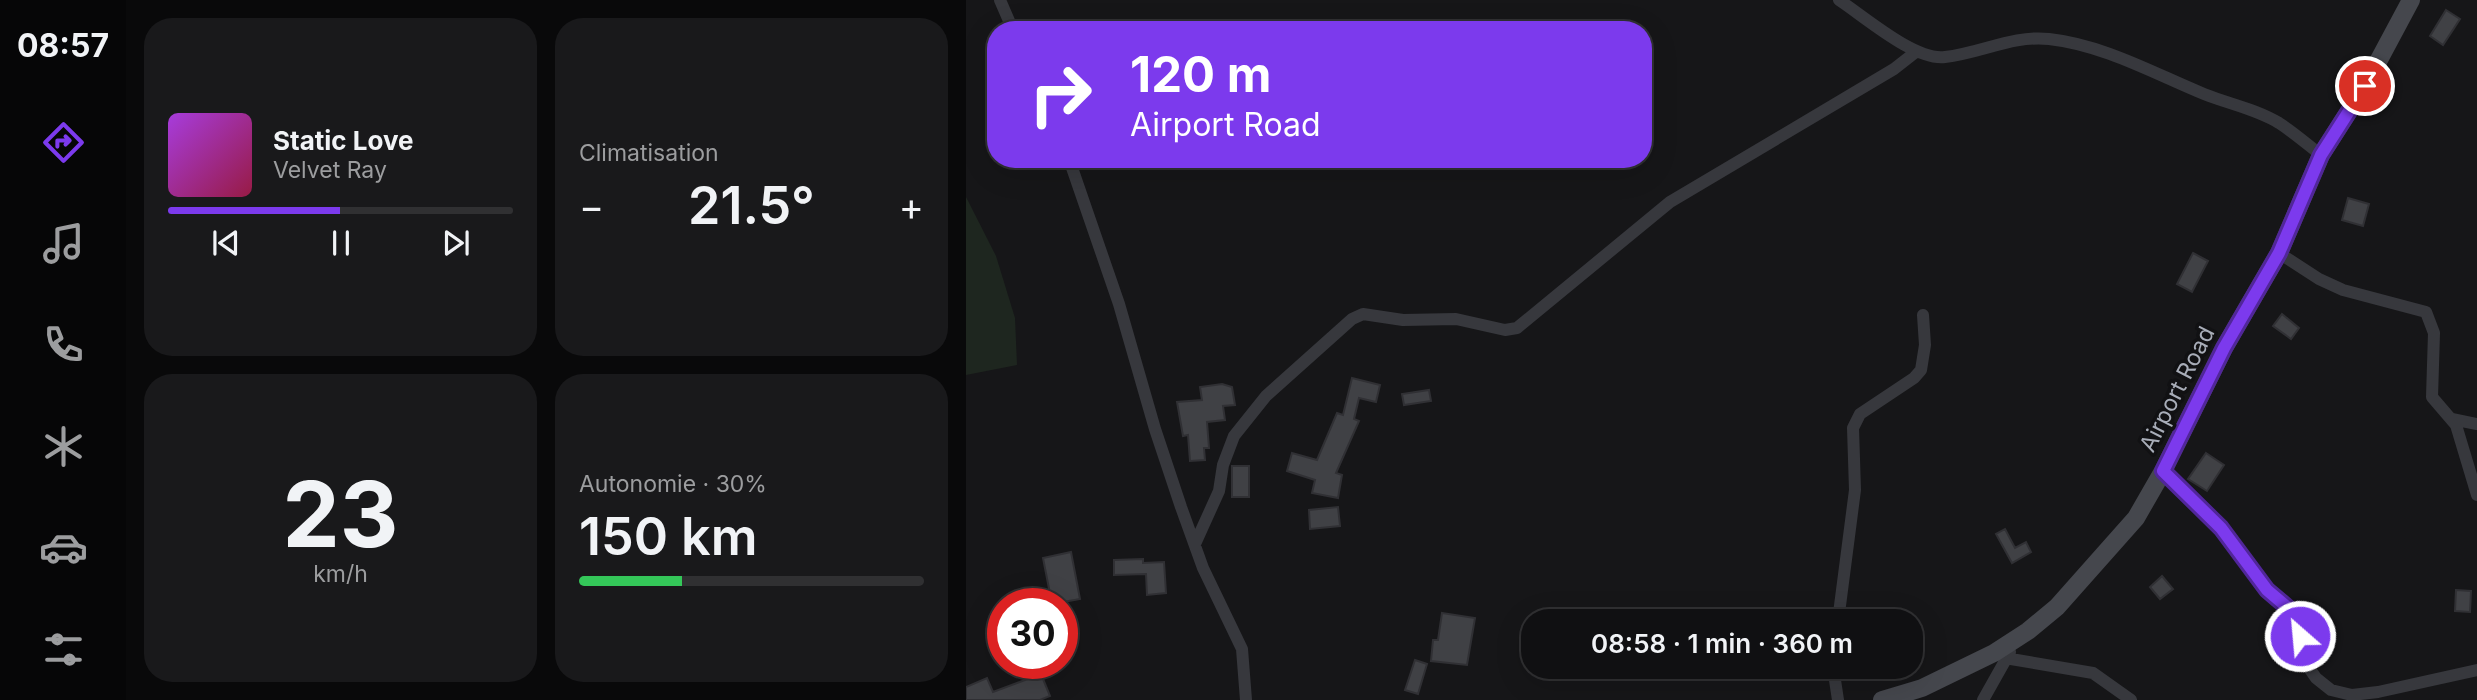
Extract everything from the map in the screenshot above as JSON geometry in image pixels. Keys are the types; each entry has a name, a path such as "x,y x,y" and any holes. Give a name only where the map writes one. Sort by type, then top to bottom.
{"main road":[{"name":"Airport Road","path":"1882,700 1922,688 1994,653 2028,631 2057,607 2136,518 2163,471 2224,348 2279,253 2321,155 2365,86 2411,0"}],"street":[{"path":"1000,0 1009,21"},
{"path":"1839,0 1917,51 1943,57 2024,38 2052,39 2113,56 2205,94 2246,107 2277,122 2321,155"},
{"path":"1195,544 1219,491 1223,465 1234,436 1266,396 1352,319 1363,314 1403,320 1456,319 1505,330 1517,328 1670,202 1894,69 1917,51"},
{"path":"1072,168 1119,304 1155,429 1195,544 1208,580 1242,649 1246,700"},
{"path":"2279,253 2319,279 2343,290 2426,312 2434,333 2432,397 2452,419 2477,495"},
{"path":"1840,609 1855,490 1853,428 1860,414 1914,379 1921,370 1925,345 1923,315"},
{"path":"2452,419 2477,424"},
{"path":"2163,471 2221,528 2267,590 2294,613 2307,664 2316,678 2331,690 2352,695 2378,692 2477,670"},
{"path":"1983,700 2005,658 2028,631"},
{"path":"2005,658 2093,673 2131,700"},
{"path":"1835,679 1838,700"}],"shaded area":[{"path":"966,197 996,256 1015,318 1017,365 966,375"}],"building":[{"path":"2446,10 2460,19 2443,45 2430,36"},
{"path":"2348,198 2369,204 2363,226 2342,220"},
{"path":"2193,253 2208,261 2192,292 2177,284"},
{"path":"2282,314 2299,328 2291,339 2273,326"},
{"path":"1352,378 1380,385 1376,402 1359,398 1354,419 1359,421 1336,473 1342,475 1338,498 1312,493 1315,480 1287,471 1292,453 1317,460 1337,413 1343,415"},
{"path":"1222,384 1232,387 1235,405 1223,406 1225,420 1207,422 1209,448 1204,448 1205,460 1190,461 1188,435 1183,436 1177,402 1202,400 1200,387"},
{"path":"1429,390 1431,401 1404,405 1402,394"},
{"path":"2206,453 2224,465 2207,491 2188,479"},
{"path":"1232,466 1249,466 1249,497 1232,497"},
{"path":"1338,507 1340,526 1310,529 1309,510"},
{"path":"2005,529 2015,548 2026,542 2031,552 2012,563 1996,534"},
{"path":"1071,552 1078,588 1049,588 1043,558"},
{"path":"1143,559 1143,563 1164,562 1166,593 1147,595 1146,574 1114,575 1114,560"},
{"path":"2162,576 2173,589 2160,599 2150,587"},
{"path":"2456,590 2471,591 2470,612 2455,611"},
{"path":"1442,613 1475,618 1467,665 1431,661 1433,640 1438,640"},
{"path":"1415,660 1427,664 1418,694 1405,690"},
{"path":"987,678 993,692 1028,679 1043,679 1050,696 1040,700 966,700 966,687"}],"route":[{"path":"2300,636 2294,613 2279,603 2267,590 2221,528 2163,471 2224,348 2279,253 2321,155 2365,86"}]}
